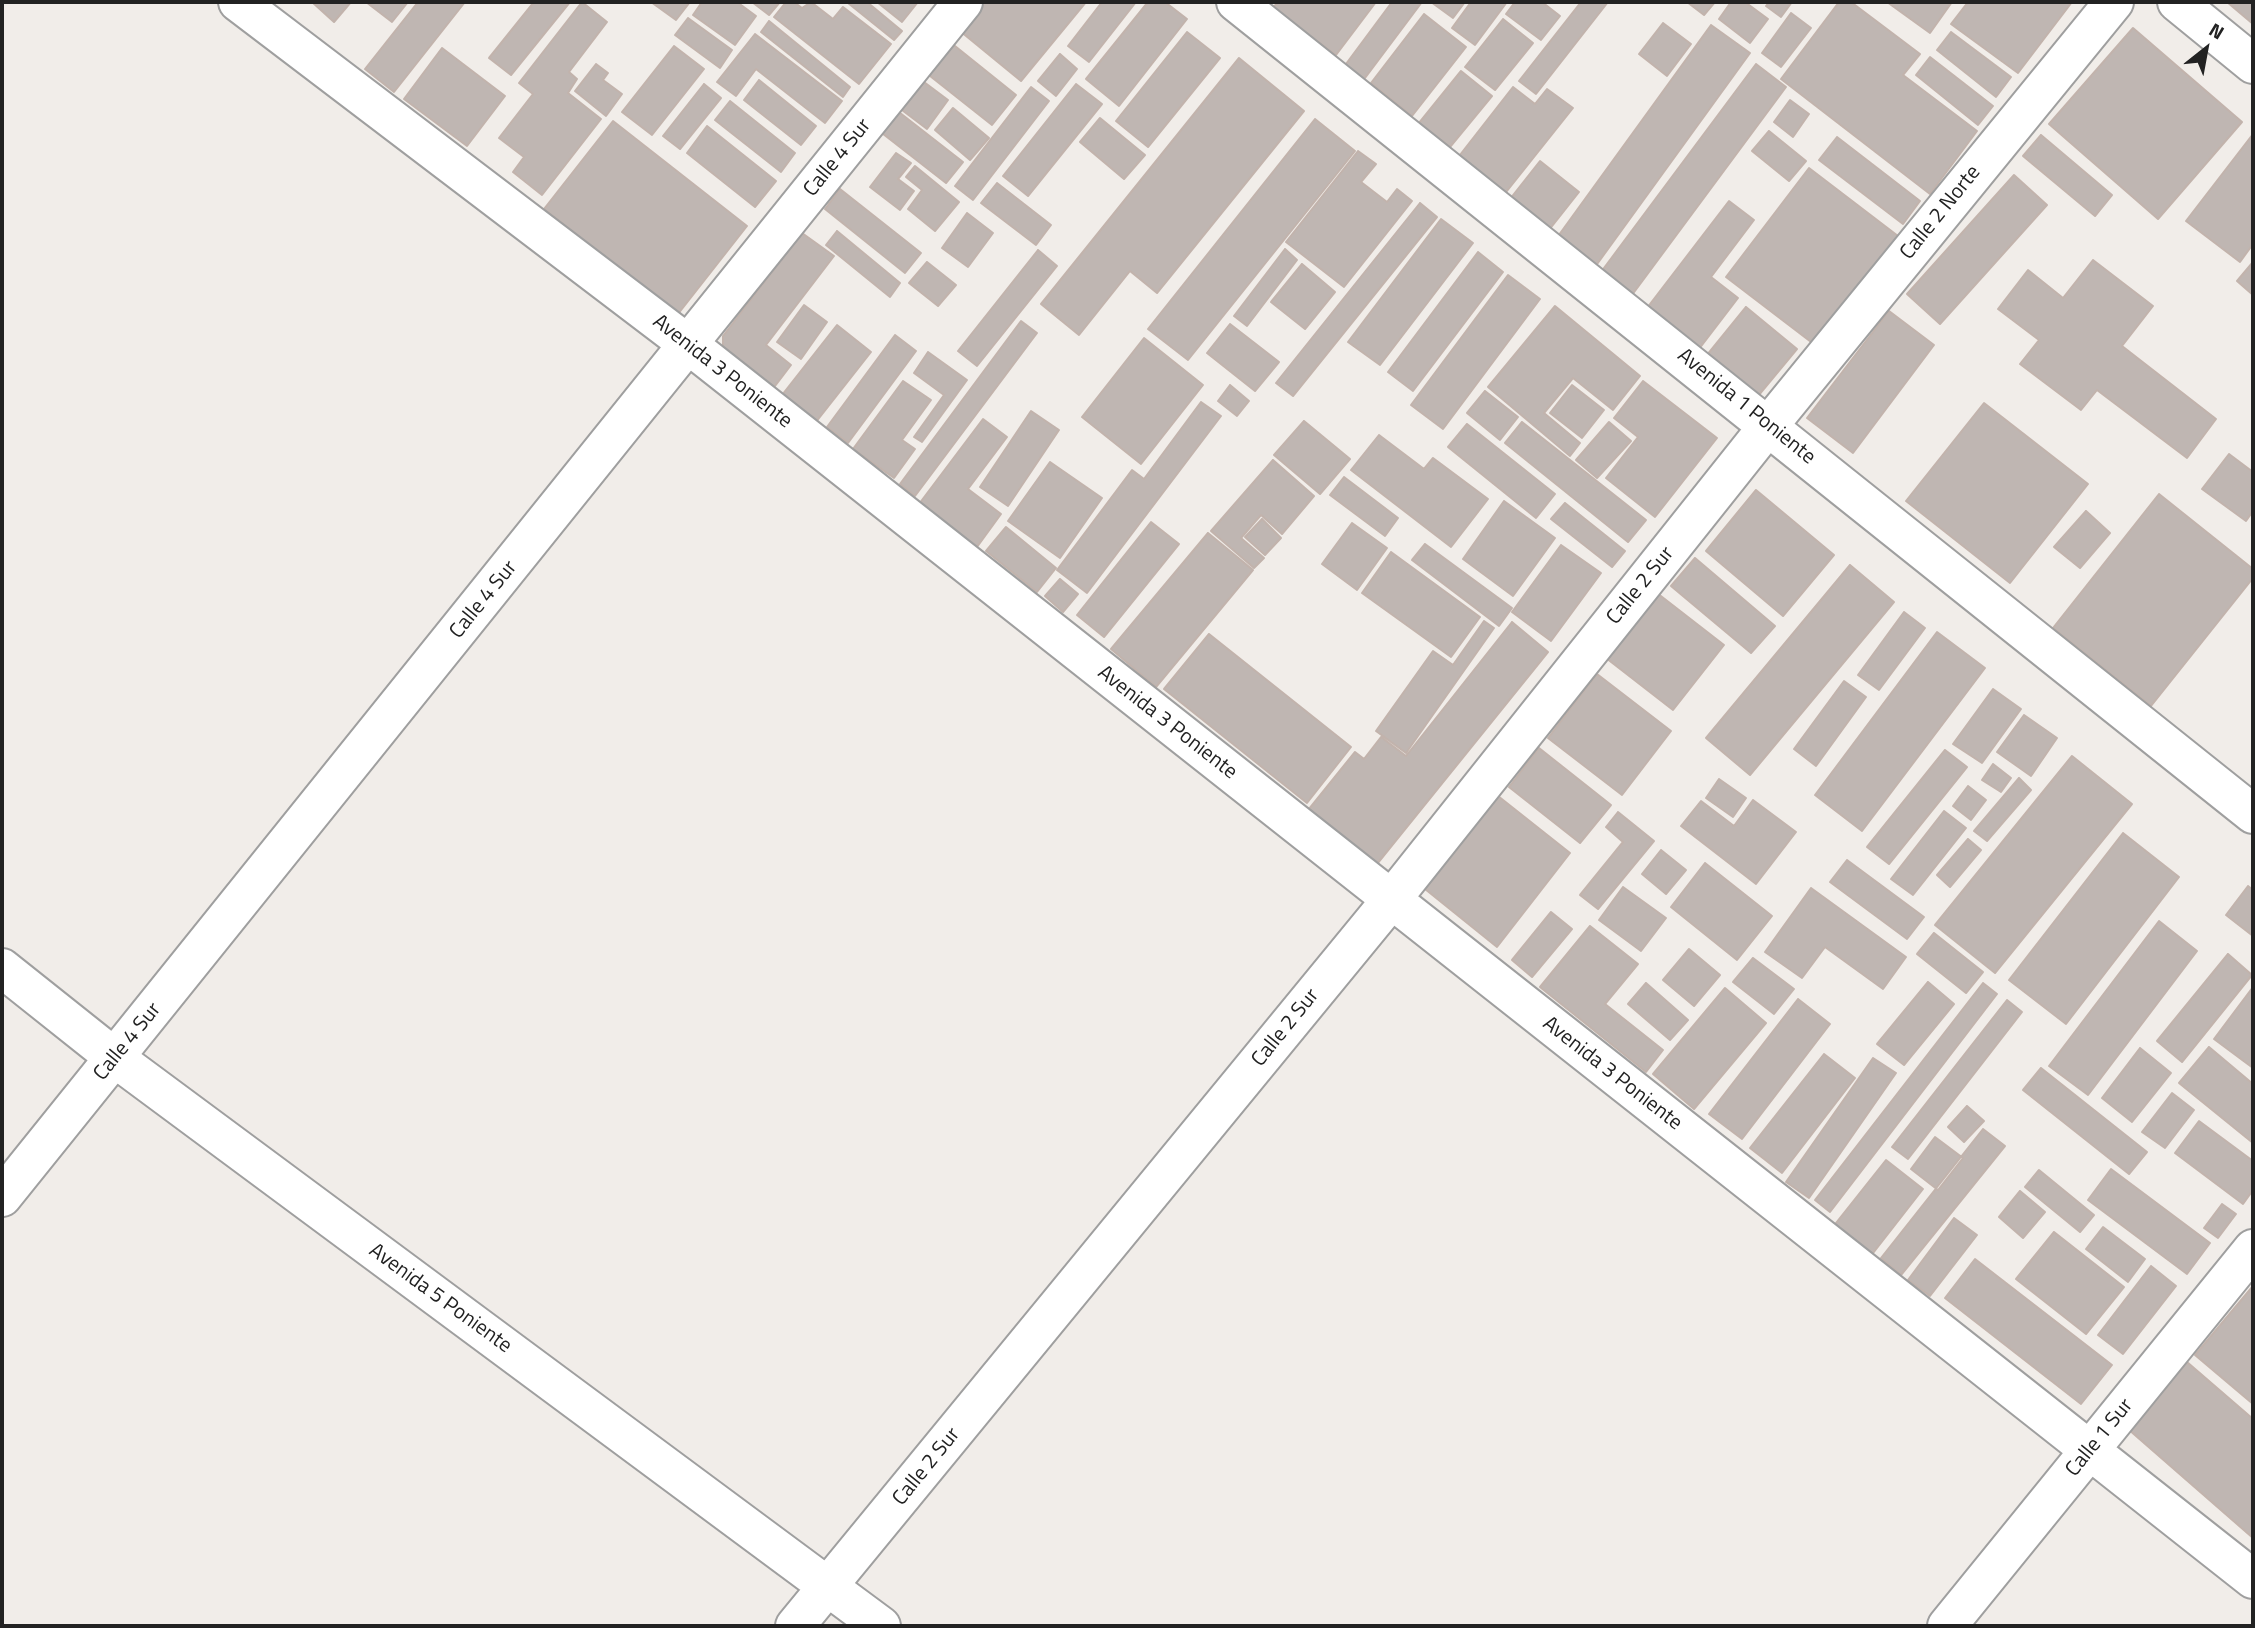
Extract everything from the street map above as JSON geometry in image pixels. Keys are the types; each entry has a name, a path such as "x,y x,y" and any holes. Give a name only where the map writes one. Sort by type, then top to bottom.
{"street":[{"name":"Avenida 3 Poniente","path":"238,2 689,345 2253,1579"},
{"name":"Calle 4 Sur","path":"2,1197 963,2"},
{"name":"Avenida 1 Poniente","path":"1236,2 2253,814"},
{"name":"Calle 2 Norte","path":"1769,425 2114,2"},
{"path":"2177,2 2253,64"},
{"name":"Calle 2 Sur","path":"796,1626 1391,900 1769,425"},
{"name":"Avenida 5 Poniente","path":"2,968 115,1058 881,1626"},
{"name":"Calle 1 Sur","path":"1947,1626 2253,1249"}],"building":[{"path":"312,2 351,2 334,22"},
{"path":"366,2 408,2 392,22"},
{"path":"418,2 465,2 394,92 365,69"},
{"path":"534,2 570,2 511,75 489,58"},
{"path":"582,2 607,22 569,72 577,79 568,93 601,119 542,195 513,172 524,157 499,138 533,94 519,83"},
{"path":"651,2 690,2 676,20"},
{"path":"702,2 737,2 756,16 735,45 693,15"},
{"path":"752,2 780,2 769,15"},
{"path":"786,2 794,2 802,8 811,2 833,19 843,7 891,44 859,84 774,17"},
{"path":"867,2 902,31 894,40 848,3"},
{"path":"877,2 918,2 902,22"},
{"path":"983,2 1086,2 1021,81 960,31"},
{"path":"1102,2 1136,2 1089,62 1068,46"},
{"path":"1148,2 1165,2 1187,19 1119,106 1086,79"},
{"path":"1278,2 1376,2 1336,55 1273,8"},
{"path":"1392,2 1422,2 1362,82 1343,68"},
{"path":"1431,2 1465,2 1453,18"},
{"path":"1471,2 1507,2 1475,45 1452,28"},
{"path":"1515,2 1542,2 1560,16 1541,40 1506,14"},
{"path":"1581,2 1608,2 1536,94 1519,81"},
{"path":"1687,2 1715,2 1704,15"},
{"path":"1731,2 1745,2 1768,19 1750,43 1719,19"},
{"path":"1769,2 1792,2 1781,17 1766,6"},
{"path":"1839,2 1851,2 1920,54 1903,75 1977,131 1930,194 1781,79"},
{"path":"1887,2 1952,2 1930,33"},
{"path":"1968,2 2072,2 2018,73 1951,24"},
{"path":"2227,2 2253,2 2253,24"},
{"path":"1791,13 1811,28 1781,67 1762,53"},
{"path":"1424,14 1466,47 1412,116 1371,83"},
{"path":"688,18 732,50 720,68 675,35"},
{"path":"1503,19 1533,43 1495,90 1465,67"},
{"path":"769,21 850,87 843,97 761,32"},
{"path":"1663,23 1691,44 1667,76 1639,54"},
{"path":"1711,25 1750,53 1595,267 1556,239"},
{"path":"2133,28 2242,122 2158,219 2049,124"},
{"path":"1187,32 1220,58 1148,147 1116,121"},
{"path":"1951,32 2011,77 1996,97 1937,50"},
{"path":"755,34 842,101 825,123 756,69 736,96 717,82"},
{"path":"950,42 1016,95 992,125 925,72"},
{"path":"674,46 704,69 652,135 622,112"},
{"path":"442,48 505,96 467,146 404,99"},
{"path":"1060,54 1077,69 1056,96 1038,81"},
{"path":"1930,57 1993,106 1978,125 1916,75"},
{"path":"1239,58 1304,111 1157,293 1130,271 1079,335 1041,304"},
{"path":"596,64 608,73 603,80 622,94 606,116 575,91"},
{"path":"1756,64 1786,87 1632,295 1601,272"},
{"path":"1461,71 1492,96 1450,147 1419,123"},
{"path":"920,79 948,100 927,129 898,107"},
{"path":"759,80 816,126 801,145 744,100"},
{"path":"704,84 721,98 680,149 663,136"},
{"path":"1076,84 1102,104 1028,196 1003,176"},
{"path":"1031,87 1049,101 973,200 955,186"},
{"path":"1513,87 1535,104 1547,89 1573,108 1503,196 1456,160"},
{"path":"1790,100 1809,114 1793,137 1774,122"},
{"path":"730,101 795,153 781,172 715,120"},
{"path":"953,108 989,138 970,160 935,130"},
{"path":"895,109 963,162 946,183 878,130"},
{"path":"1100,118 1145,155 1124,179 1080,142"},
{"path":"1315,119 1355,151 1188,360 1148,329"},
{"path":"613,121 747,226 678,314 544,209"},
{"path":"707,126 776,181 755,207 687,153"},
{"path":"1769,131 1806,161 1789,181 1752,151"},
{"path":"2253,134 2253,244 2240,262 2186,221"},
{"path":"2041,135 2112,195 2095,216 2023,156"},
{"path":"1837,137 1920,201 1903,224 1819,160"},
{"path":"1358,151 1376,164 1361,182 1387,202 1397,189 1412,201 1344,287 1286,242"},
{"path":"896,153 911,163 898,179 914,191 900,210 870,187"},
{"path":"1540,161 1579,192 1549,230 1510,199"},
{"path":"915,166 959,202 935,231 908,209 922,190 906,177"},
{"path":"1809,168 1898,236 1815,345 1726,277"},
{"path":"2014,175 2047,205 1940,324 1907,294"},
{"path":"997,183 1051,225 1036,245 981,203"},
{"path":"840,189 921,253 905,273 825,209"},
{"path":"1729,201 1754,220 1711,277 1738,298 1699,349 1647,308"},
{"path":"1420,203 1437,217 1293,396 1276,383"},
{"path":"967,213 993,233 968,267 942,248"},
{"path":"1441,219 1473,243 1380,365 1348,342"},
{"path":"837,231 900,283 890,297 826,245"},
{"path":"802,233 834,256 766,345 791,365 772,390 723,352 723,336"},
{"path":"1285,249 1297,260 1247,326 1234,316"},
{"path":"1038,250 1057,266 977,366 958,351"},
{"path":"1478,252 1503,272 1413,391 1388,372"},
{"path":"2093,260 2153,306 2122,346 2216,419 2187,458 2097,390 2081,410 2020,364 2039,340 1998,309 2028,270 2063,298"},
{"path":"927,262 956,285 938,306 909,283"},
{"path":"2253,262 2253,295 2237,281"},
{"path":"1302,264 1335,292 1305,329 1271,302"},
{"path":"1508,275 1540,299 1443,429 1411,405"},
{"path":"804,305 827,322 801,359 777,342"},
{"path":"1555,306 1640,376 1613,410 1573,378 1544,413 1580,443 1570,456 1488,387"},
{"path":"1746,307 1797,349 1758,396 1707,355"},
{"path":"1889,311 1934,345 1853,453 1807,418"},
{"path":"1021,321 1037,333 915,496 900,484"},
{"path":"1230,324 1279,362 1255,391 1207,353"},
{"path":"837,325 871,352 816,422 782,395"},
{"path":"895,335 916,351 848,443 827,427"},
{"path":"1144,338 1203,385 1141,464 1082,417"},
{"path":"928,352 967,380 922,442 914,437 944,395 914,373"},
{"path":"903,381 931,400 902,440 915,449 894,478 853,449"},
{"path":"1643,381 1717,438 1655,517 1606,478 1638,437 1614,418"},
{"path":"1230,385 1249,401 1237,416 1218,401"},
{"path":"1572,385 1604,410 1582,438 1550,413"},
{"path":"1485,391 1518,417 1500,440 1467,413"},
{"path":"1201,402 1221,416 1087,593 1057,570 1132,470 1144,479"},
{"path":"1984,403 2088,484 2010,583 1906,501"},
{"path":"1031,411 1059,430 1008,506 980,487"},
{"path":"983,419 1007,437 968,489 1001,514 977,547 919,504"},
{"path":"1304,421 1350,459 1320,494 1274,455"},
{"path":"1522,422 1646,520 1628,542 1505,443"},
{"path":"1609,422 1631,441 1597,478 1576,460"},
{"path":"1467,424 1555,494 1536,518 1448,447"},
{"path":"1379,435 1424,469 1433,458 1488,499 1451,547 1351,470"},
{"path":"2229,454 2253,472 2253,511 2246,521 2202,489"},
{"path":"1273,460 1314,496 1282,534 1261,515 1241,538 1264,558 1254,568 1211,531"},
{"path":"1050,462 1102,498 1060,558 1008,521"},
{"path":"1344,477 1398,518 1385,536 1330,495"},
{"path":"1756,490 1834,555 1783,616 1706,551"},
{"path":"2159,494 2253,569 2253,578 2151,706 2053,628"},
{"path":"1504,501 1555,538 1513,596 1463,559"},
{"path":"1565,503 1625,551 1612,567 1551,519"},
{"path":"2086,511 2110,533 2080,568 2054,547"},
{"path":"1262,519 1281,538 1265,555 1245,537"},
{"path":"1151,522 1179,544 1104,637 1077,615"},
{"path":"1352,523 1387,548 1357,590 1322,564"},
{"path":"1006,527 1056,568 1037,592 986,551"},
{"path":"1208,533 1253,570 1156,687 1111,649"},
{"path":"1425,544 1512,608 1499,626 1412,560"},
{"path":"1561,545 1601,573 1551,641 1512,612"},
{"path":"1391,552 1480,617 1451,657 1362,593"},
{"path":"1695,558 1775,626 1751,653 1671,586"},
{"path":"1850,565 1894,602 1750,775 1706,738"},
{"path":"1060,579 1078,594 1063,612 1045,596"},
{"path":"1657,593 1724,645 1673,710 1606,658"},
{"path":"1904,612 1925,628 1879,690 1858,675"},
{"path":"1484,621 1494,628 1406,753 1376,731 1433,651 1453,665"},
{"path":"1512,622 1548,652 1377,864 1309,809 1355,752 1364,759 1381,737 1406,756"},
{"path":"1937,632 1985,668 1862,831 1815,795"},
{"path":"1209,634 1351,747 1307,803 1164,689"},
{"path":"1597,674 1671,731 1622,795 1548,738"},
{"path":"1844,681 1866,697 1816,766 1794,749"},
{"path":"1993,689 2021,709 1982,763 1953,744"},
{"path":"2024,715 2057,738 2031,776 1997,752"},
{"path":"1539,748 1611,805 1580,843 1509,787"},
{"path":"1945,750 1967,767 1889,864 1867,847"},
{"path":"2072,756 2132,804 1995,973 1935,925"},
{"path":"1993,764 2011,778 2001,792 1982,780"},
{"path":"2019,778 2031,790 1987,841 1974,831"},
{"path":"1719,779 1746,798 1733,817 1706,798"},
{"path":"1968,786 1986,800 1971,820 1953,806"},
{"path":"1498,796 1570,853 1497,947 1425,889"},
{"path":"1753,800 1796,832 1756,884 1681,826 1701,801 1734,826"},
{"path":"1944,811 1966,828 1913,895 1891,879"},
{"path":"1618,812 1654,841 1598,909 1580,895 1623,842 1606,827"},
{"path":"2123,833 2179,877 2066,1024 2009,980"},
{"path":"1968,839 1981,850 1950,887 1937,875"},
{"path":"1661,850 1686,870 1666,894 1642,874"},
{"path":"1847,860 1924,917 1907,939 1830,882"},
{"path":"1705,863 1772,916 1737,960 1671,907"},
{"path":"2248,886 2253,890 2253,936 2226,915"},
{"path":"1623,887 1666,918 1641,951 1599,920"},
{"path":"1811,888 1906,957 1883,989 1825,947 1802,978 1765,952"},
{"path":"1551,912 1572,929 1532,977 1512,960"},
{"path":"2159,921 2197,951 2088,1095 2049,1066"},
{"path":"1590,926 1638,964 1605,1004 1663,1050 1646,1072 1540,987"},
{"path":"1934,933 1983,972 1966,993 1917,954"},
{"path":"1689,949 1720,975 1694,1006 1663,980"},
{"path":"2228,954 2252,975 2182,1062 2157,1041"},
{"path":"1753,958 1794,989 1774,1014 1733,982"},
{"path":"1928,982 1954,1004 1904,1065 1877,1044"},
{"path":"1646,983 1688,1020 1670,1040 1628,1004"},
{"path":"1983,983 1997,994 1830,1212 1815,1200"},
{"path":"2253,987 2253,1068 2214,1039"},
{"path":"1725,988 1766,1023 1694,1109 1653,1074"},
{"path":"1798,999 1830,1024 1742,1139 1709,1114"},
{"path":"2007,1000 2022,1012 1908,1159 1892,1147"},
{"path":"2209,1047 2253,1084 2253,1143 2179,1083"},
{"path":"2140,1048 2171,1073 2132,1122 2102,1098"},
{"path":"1824,1054 1855,1078 1782,1173 1750,1148"},
{"path":"1873,1058 1896,1073 1809,1198 1786,1182"},
{"path":"2041,1068 2147,1152 2129,1174 2023,1090"},
{"path":"2172,1093 2194,1110 2165,1148 2142,1132"},
{"path":"1967,1106 1984,1121 1964,1142 1948,1127"},
{"path":"2199,1121 2253,1161 2253,1190 2243,1204 2175,1153"},
{"path":"1983,1129 2005,1146 1901,1275 1881,1258"},
{"path":"1935,1137 1963,1158 1938,1190 1911,1169"},
{"path":"1886,1160 1923,1189 1870,1257 1832,1228"},
{"path":"2111,1169 2210,1243 2187,1274 2088,1200"},
{"path":"2039,1170 2094,1215 2080,1232 2025,1187"},
{"path":"2020,1191 2045,1212 2023,1238 1999,1217"},
{"path":"2222,1204 2236,1214 2218,1238 2204,1228"},
{"path":"1954,1218 1977,1235 1930,1296 1908,1280"},
{"path":"2103,1227 2145,1259 2128,1282 2086,1249"},
{"path":"2054,1232 2124,1287 2086,1334 2016,1279"},
{"path":"1975,1259 2112,1365 2081,1404 1945,1298"},
{"path":"2151,1266 2176,1286 2123,1354 2098,1335"},
{"path":"2253,1286 2253,1404 2195,1355"},
{"path":"2187,1362 2253,1419 2253,1538 2128,1429"}]}
